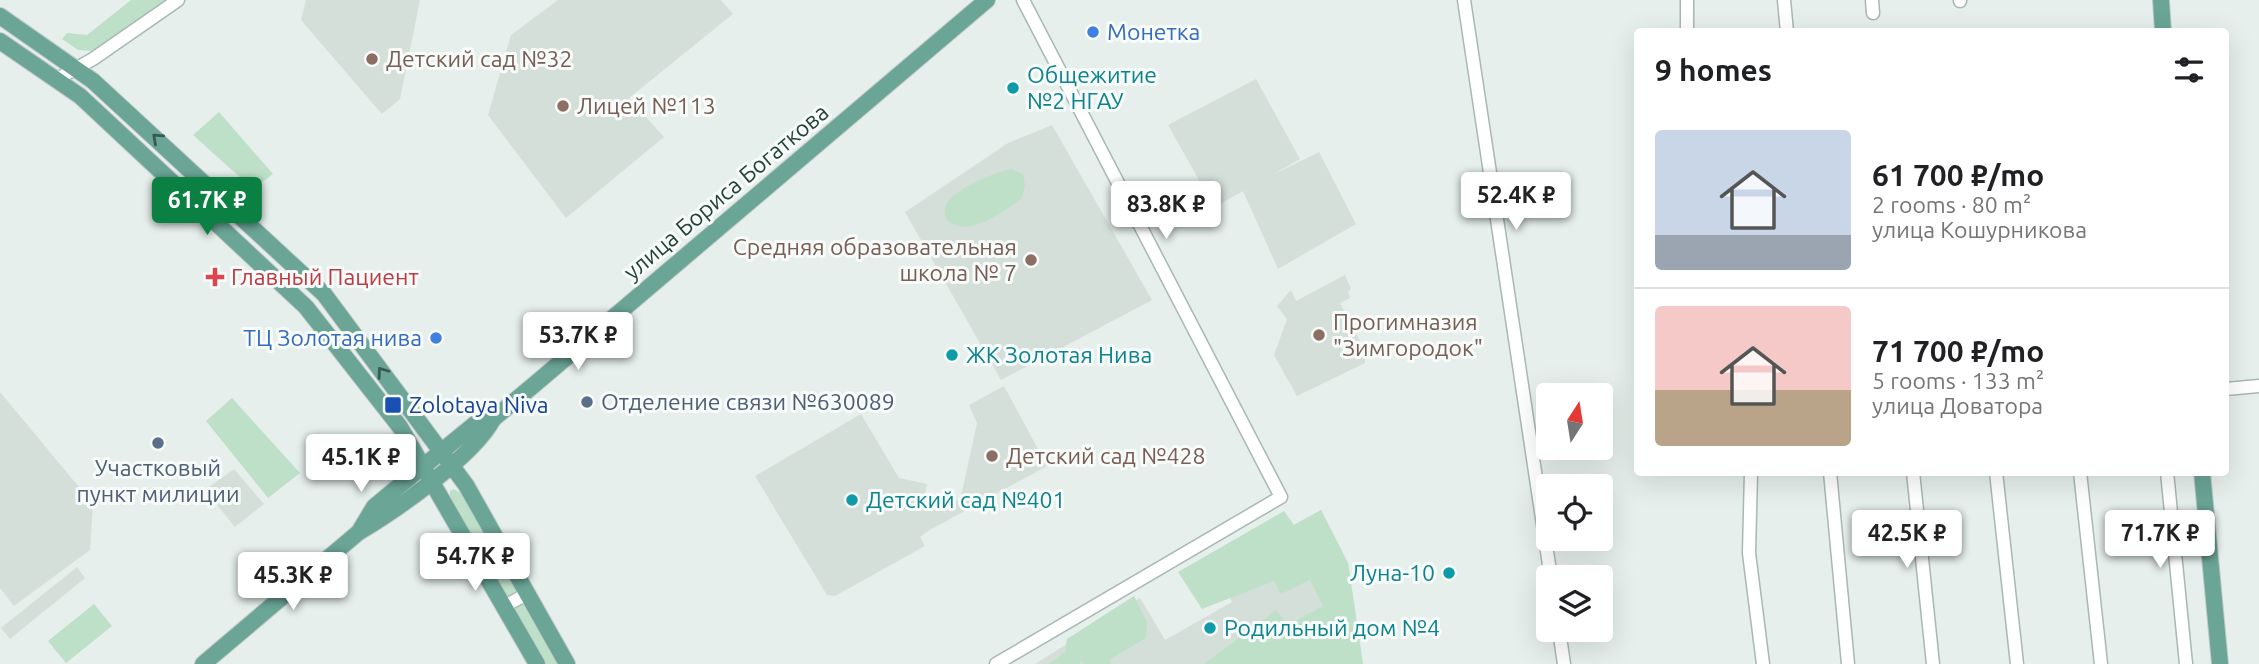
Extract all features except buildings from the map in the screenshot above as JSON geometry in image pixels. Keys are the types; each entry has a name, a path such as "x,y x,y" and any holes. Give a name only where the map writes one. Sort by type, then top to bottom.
{"main road":[{"name":"улица Бориса Богаткова","path":"203,664 359,532 384,518 427,474 447,458 475,424 493,419 987,0"},
{"path":"2161,0 2162,28"},
{"path":"0,16 76,68 220,195 324,294 447,458 496,533 568,664"},
{"path":"0,41 59,78 306,307 395,421 537,664"},
{"path":"395,421 410,457 398,487"},
{"name":"улица Бориса Богаткова","path":"359,532 374,507 398,487 427,474"},
{"path":"2202,476 2220,664"}],"street":[{"path":"59,78 178,0"},
{"path":"996,664 1281,497 1023,0"},
{"path":"1464,0 1549,565"},
{"path":"1687,0 1687,28"},
{"path":"1784,0 1787,28"},
{"path":"2229,389 2259,386"},
{"path":"1751,476 1749,553 1763,664"},
{"path":"1830,476 1848,664"},
{"path":"1913,476 1933,664"},
{"path":"1996,476 2017,664"},
{"path":"2080,476 2101,664"},
{"path":"2167,476 2186,664"},
{"path":"505,606 528,593"},
{"path":"1561,642 1564,664"}],"shaded area":[{"name":"Детский сад №32","path":"306,0 420,0 400,99 382,114 301,20"},
{"name":"Лицей №113","path":"558,0 721,0 733,14 629,98 664,137 566,218 488,115 511,35"},
{"path":"1256,79 1300,159 1272,175 1319,152 1356,224 1278,269 1243,191 1214,207 1168,125"},
{"name":"Средняя образовательная школа № 7","path":"1052,125 1152,300 1001,380 905,212 1008,143"},
{"name":"Прогимназия \"Зимгородок\"","path":"1345,275 1351,289 1348,292 1350,298 1340,303 1365,351 1365,363 1297,396 1274,355 1287,319 1277,306 1291,290 1296,301"},
{"path":"1004,386 1047,466 928,531 920,537 925,546 835,596 827,595 755,476 861,414 899,478 927,484 925,494 960,501 977,423 969,405"},
{"path":"0,392 93,504 90,550 14,606 0,588"},
{"path":"234,469 264,504 235,527 205,490"},
{"path":"1321,510 1348,563 1363,664 1035,664 1140,598 1165,640 1232,602 1213,569"},
{"path":"77,567 85,578 10,639 1,628"}],"green space":[{"path":"131,0 169,0 93,51 78,50 62,39 67,33 87,35"},
{"path":"219,112 273,174 253,189 193,135"},
{"path":"1012,169 1023,174 1025,185 1022,198 985,222 964,227 946,219 945,208 955,195 985,178"},
{"path":"232,398 300,473 268,498 206,421"},
{"path":"454,489 463,495 519,590 507,597 450,498 450,491"},
{"path":"1321,510 1348,563 1363,664 1204,664 1276,610 1288,625 1323,606 1310,580 1281,594 1274,581 1202,609 1178,572 1284,511 1294,525"},
{"path":"1134,596 1147,622 1146,638 1109,660 1111,664 1084,664 1081,660 1080,664 1049,664 1065,652 1067,639"},
{"path":"522,602 557,664 542,664 511,609"},
{"path":"94,604 112,626 66,663 48,641"}],"place":[{"name":"Монетка","path":"1093,32"},
{"name":"Детский сад №32","path":"372,59"},
{"name":"Общежитие №2 НГАУ","path":"1013,88"},
{"name":"Лицей №113","path":"563,106"},
{"name":"Средняя образовательная школа № 7","path":"1031,260"},
{"name":"Главный Пациент","path":"215,277"},
{"name":"Прогимназия \"Зимгородок\"","path":"1319,335"},
{"name":"ТЦ Золотая нива","path":"436,338"},
{"name":"ЖК Золотая Нива","path":"952,355"},
{"name":"Отделение связи №630089","path":"587,402"},
{"name":"Zolotaya Niva","path":"393,405"},
{"name":"Участковый пункт милиции","path":"158,443"},
{"name":"Детский сад №428","path":"992,456"},
{"name":"Детский сад №401","path":"852,500"},
{"name":"Луна-10","path":"1449,573"},
{"name":"Родильный дом №4","path":"1210,628"}]}
